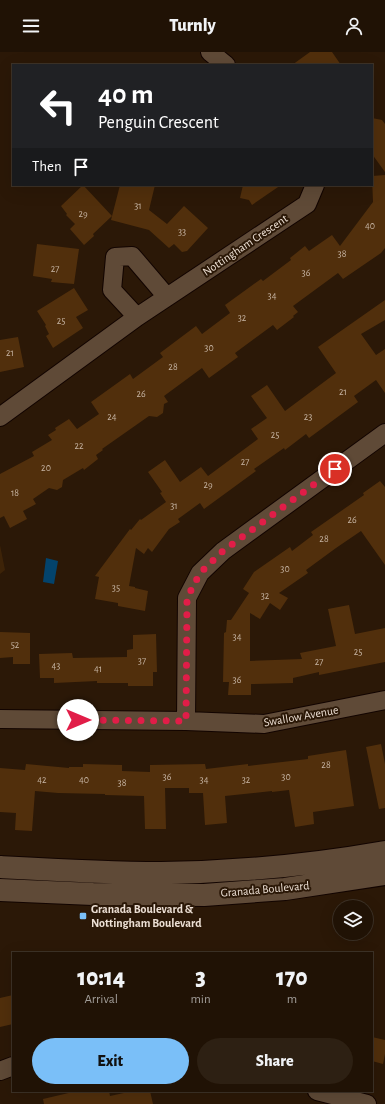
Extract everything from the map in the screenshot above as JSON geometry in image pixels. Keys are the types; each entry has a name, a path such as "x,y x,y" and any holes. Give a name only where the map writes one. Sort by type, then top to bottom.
{"main road":[{"name":"Granada Boulevard","path":"0,867 162,873 259,869 385,852"},
{"name":"Granada Boulevard","path":"0,890 93,894 204,895 284,890 385,874"}],"street":[{"path":"210,52 225,64"},
{"name":"Nottingham Crescent","path":"0,416 137,317 307,204 314,186"},
{"path":"137,317 112,290 115,257 132,256 167,297"},
{"path":"186,721 187,598 200,573 223,551 385,433"},
{"name":"Swallow Avenue","path":"0,719 186,721 264,724 385,700"},
{"path":"0,1071 12,1066"},
{"path":"321,1092 367,1104"}],"shaded area":[{"path":"0,545 5,570 0,574"}],"water":[{"path":"46,558 58,561 54,584 43,582"}],"building":[{"path":"310,52 332,52 340,64 293,64"},
{"path":"373,118 382,120 385,124 385,172 373,155"},
{"path":"385,175 385,248 381,253 343,279 338,273 293,306 298,312 293,316 294,317 277,330 273,325 235,353 238,357 209,378 202,368 164,396 168,402 164,404 163,413 157,417 149,416 102,449 103,450 96,455 98,459 84,470 83,468 63,480 62,487 57,490 49,488 33,499 36,504 23,511 27,519 10,528 4,516 0,518 0,474 34,456 32,452 52,440 48,435 56,430 55,428 69,419 77,429 99,414 91,402 130,374 133,379 163,357 160,353 196,326 202,334 230,313 225,305 261,279 263,281 291,260 290,258 305,246 309,251 332,235 340,246 373,202 373,176"},
{"path":"82,186 84,186 112,216 84,245 70,229 75,224 66,215 67,214 61,206"},
{"path":"120,186 155,186 149,210 167,224 184,206 208,228 187,251 182,252 174,244 169,248 149,230 111,220"},
{"path":"243,186 280,186 252,205 249,200 240,198"},
{"path":"37,244 79,249 74,284 51,282 52,279 33,276"},
{"path":"74,288 88,310 76,317 83,328 53,348 46,336 49,334 45,326 46,325 37,311"},
{"path":"385,300 385,320 361,334 376,355 385,349 385,393 376,380 354,396 358,402 309,438 306,434 285,450 284,448 254,469 256,471 204,509 200,503 178,519 180,522 169,529 152,552 148,548 144,554 136,548 129,586 148,591 145,611 118,606 118,603 95,599 99,577 95,576 130,529 131,530 140,519 141,520 166,502 160,493 162,492 148,472 165,460 180,482 201,467 208,476 258,439 251,429 267,418 251,396 267,385 285,411 336,373 318,347"},
{"path":"18,337 24,367 0,372 0,340"},
{"path":"380,481 385,487 385,565 361,531 336,548 306,570 308,573 279,593 288,598 280,610 270,603 260,619 250,613 250,661 302,659 300,653 336,646 328,609 349,605 355,634 385,628 385,662 319,675 319,672 293,678 293,683 251,684 251,695 228,695 229,682 223,682 224,633 226,632 227,620 231,620 249,593 243,589 254,572 290,547 292,551 313,535 311,532 364,495 363,493"},
{"path":"0,632 30,633 30,664 13,664 13,657 0,658"},
{"path":"156,634 157,672 153,672 153,686 128,686 128,683 97,683 97,681 54,683 54,678 40,678 39,654 72,653 73,658 127,657 127,650 133,649 133,635"},
{"path":"381,744 385,764 385,808 379,809 366,747"},
{"path":"346,750 354,806 313,812 314,824 295,827 289,790 225,796 227,823 205,825 203,793 189,793 189,788 165,788 166,829 145,829 144,796 35,791 32,831 15,830 16,813 0,812 0,768 25,770 26,764 69,768 83,767 83,764 122,765 122,771 150,772 150,765 205,764 206,769 248,764 248,766 308,759 308,756"},
{"path":"12,995 12,1024 0,1027 0,998"},
{"path":"373,1037 385,1040 383,1064 373,1061"},
{"path":"73,1092 109,1092 110,1096 128,1092 150,1092 153,1104 44,1104 43,1099"}],"place":[{"name":"Granada Boulevard & Nottingham Boulevard","path":"83,916"}],"route":[{"path":"78,720 186,721 187,598 200,573 223,551 335,469"}]}
